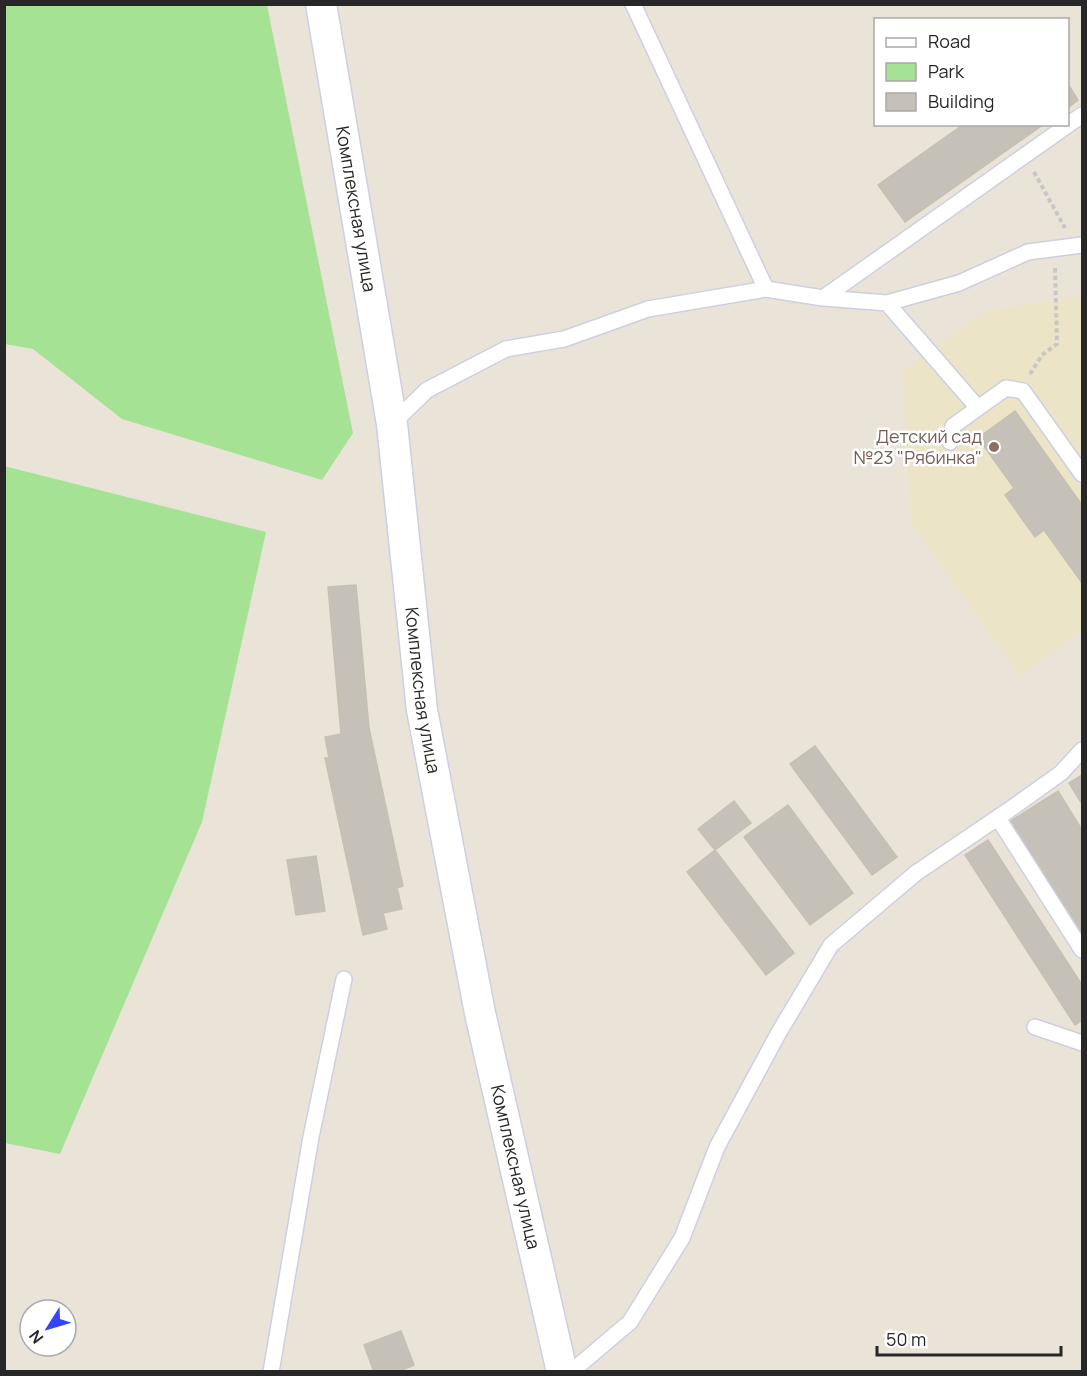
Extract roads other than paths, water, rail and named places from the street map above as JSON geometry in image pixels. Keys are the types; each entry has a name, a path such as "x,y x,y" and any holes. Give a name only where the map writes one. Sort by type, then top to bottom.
{"street":[{"name":"Комплексная улица","path":"321,4 392,424 422,710 480,1012 562,1371"}],"lane":[{"path":"633,4 766,289"},
{"path":"1069,125 1083,115"},
{"path":"823,298 1067,126"},
{"path":"392,424 427,390 506,349 564,339 648,309 766,289 823,298 887,303 958,283 1028,252 1079,245"},
{"path":"887,303 978,408"},
{"path":"950,442 953,426 1006,388 1023,391 1083,474"},
{"path":"571,1371 630,1322 682,1238 717,1147 778,1034 831,945 916,873 1061,773 1083,750"},
{"path":"998,818 1083,950"},
{"path":"271,1371 311,1137 344,979"},
{"path":"1035,1027 1083,1042"}],"place":[{"name":"Детский сад №23 \"Рябинка\"","path":"994,447"}]}
